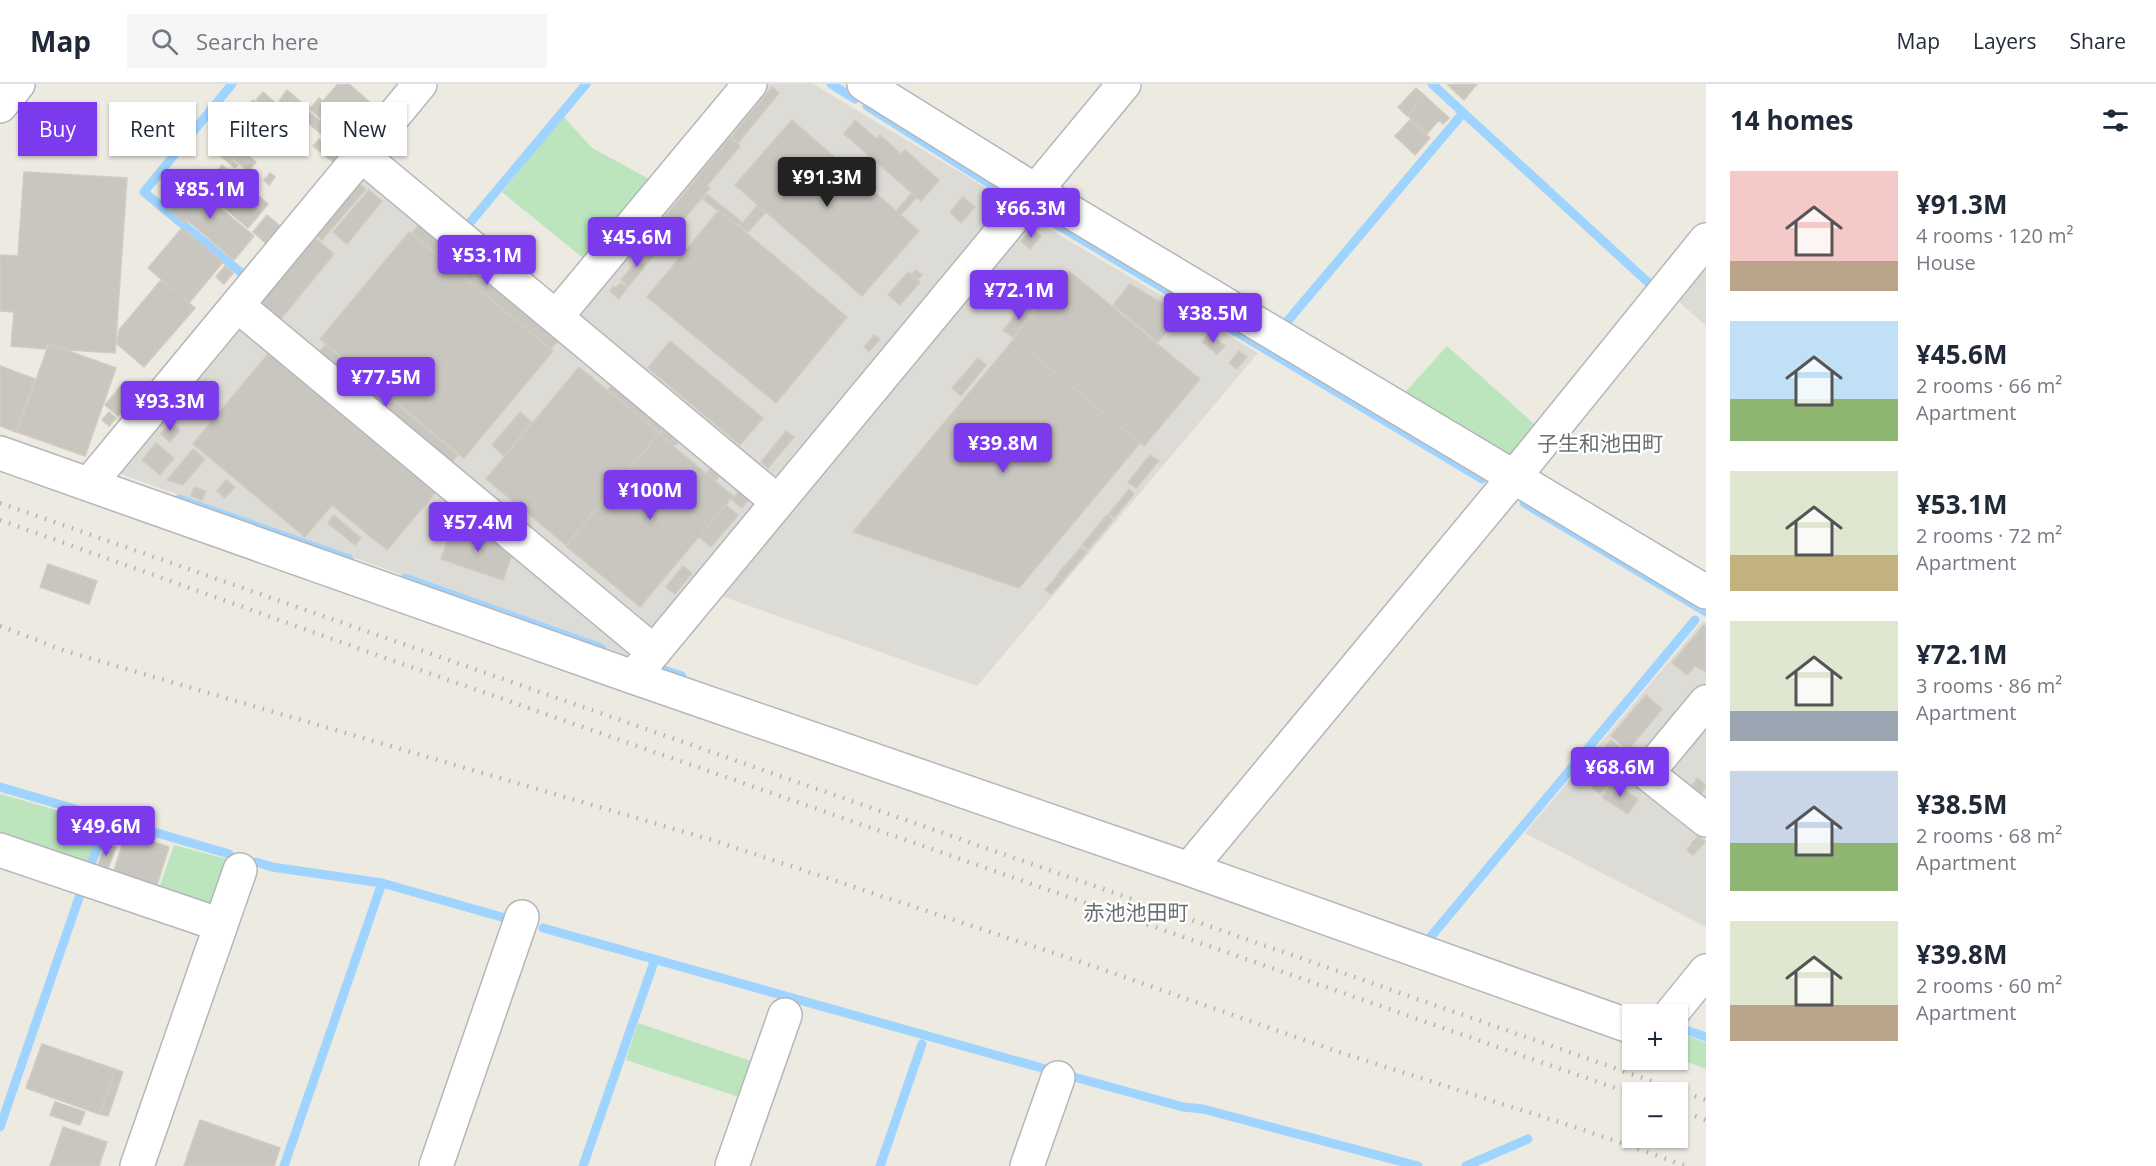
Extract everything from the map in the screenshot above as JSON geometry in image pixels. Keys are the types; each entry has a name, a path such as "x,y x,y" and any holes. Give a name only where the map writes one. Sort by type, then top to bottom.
{"street":[{"path":"0,106 18,84"},
{"path":"405,102 420,84"},
{"path":"556,317 750,84"},
{"path":"864,84 1036,191 1706,592"},
{"path":"633,677 1124,84"},
{"path":"90,483 360,156"},
{"path":"362,156 778,502"},
{"path":"1189,869 1514,477 1706,240"},
{"path":"237,305 654,652"},
{"path":"0,453 633,677 1189,869 1622,1023"},
{"path":"1706,702 1647,773 1706,820"},
{"path":"0,850 220,925"},
{"path":"137,1166 240,870"},
{"path":"436,1166 522,917"},
{"path":"1679,1004 1706,971"},
{"path":"732,1166 784,1015"},
{"path":"1028,1166 1058,1078"}],"shaded area":[{"path":"768,84 813,84 1008,201 773,487 584,331 580,312"},
{"path":"361,174 760,506 631,657 115,472"},
{"path":"1034,220 1258,353 977,686 721,596"},
{"path":"1706,264 1706,326 1677,300"},
{"path":"1703,621 1706,623 1706,927 1525,833"}],"green space":[{"path":"563,116 592,148 655,182 588,262 502,192"},
{"path":"1447,346 1541,430 1509,459 1400,398"},
{"path":"0,794 102,823 85,874 0,846"},
{"path":"174,845 234,861 215,917 156,897"},
{"path":"638,1023 760,1064 748,1100 626,1060"},
{"path":"1688,1036 1706,1043 1706,1069 1688,1062"}],"building":[{"path":"338,84 349,84 369,102 321,102 321,119 310,109 319,98 323,101"},
{"path":"1447,84 1477,84 1464,100"},
{"path":"772,87 779,93 738,143 731,137"},
{"path":"1416,88 1425,96 1407,116 1398,107"},
{"path":"287,90 301,102 280,102"},
{"path":"263,92 275,102 258,102 256,100"},
{"path":"1425,96 1449,118 1443,124 1439,120 1427,134 1408,116"},
{"path":"309,112 321,122 321,134 309,124"},
{"path":"792,120 919,231 862,296 735,185"},
{"path":"855,120 877,139 880,135 901,154 905,150 939,180 921,201 844,134"},
{"path":"1410,120 1430,138 1415,155 1395,136"},
{"path":"730,137 740,146 707,186 710,188 664,243 652,233"},
{"path":"319,139 321,141 321,152 313,146"},
{"path":"221,156 228,156 238,165 235,168"},
{"path":"230,156 249,156 256,162 248,171"},
{"path":"326,156 338,156 333,162"},
{"path":"222,165 268,204 248,228 202,189"},
{"path":"176,170 185,177 182,182 172,174"},
{"path":"24,172 127,178 115,353 69,350 48,343 45,349 11,346 14,312 0,311 0,255 18,256"},
{"path":"270,173 275,177 269,185 264,180"},
{"path":"188,181 254,236 234,260 187,220 185,223 167,207"},
{"path":"359,184 366,189 322,240 316,235"},
{"path":"369,190 382,201 347,244 333,232"},
{"path":"912,193 916,198 901,215 896,211"},
{"path":"707,194 742,222 738,226 703,199"},
{"path":"963,197 975,207 961,223 950,212"},
{"path":"757,206 765,213 748,232 740,226"},
{"path":"719,210 847,317 776,403 647,297"},
{"path":"267,215 284,229 269,246 253,232"},
{"path":"421,222 561,338 551,349 412,233"},
{"path":"182,228 223,262 189,303 148,268"},
{"path":"1032,229 1041,236 1030,249 1021,241"},
{"path":"409,232 553,351 464,458 320,339"},
{"path":"314,237 334,254 280,320 259,303"},
{"path":"647,249 654,255 628,287 621,280"},
{"path":"225,266 233,273 224,284 216,277"},
{"path":"916,270 922,275 918,279 912,274"},
{"path":"1069,271 1200,379 1144,446 1013,338"},
{"path":"908,272 920,282 900,305 888,295"},
{"path":"161,280 195,308 144,367 117,344 119,330"},
{"path":"620,283 627,288 619,299 610,291 613,286 616,288"},
{"path":"1130,284 1181,315 1158,342 1113,305"},
{"path":"1025,304 1034,312 1013,337 1003,330"},
{"path":"1209,333 1225,346 1217,354 1202,342"},
{"path":"874,335 880,339 869,352 864,347"},
{"path":"1014,339 1140,443 1019,588 853,532"},
{"path":"670,341 763,418 740,445 648,368"},
{"path":"49,344 116,368 85,456 17,432"},
{"path":"325,345 458,455 445,470 313,360"},
{"path":"1239,351 1247,357 1237,369 1229,363"},
{"path":"268,354 435,493 387,550 332,505 305,537 193,444"},
{"path":"978,358 986,365 961,396 952,388"},
{"path":"0,366 35,379 16,432 0,426"},
{"path":"579,367 659,433 566,545 486,479"},
{"path":"617,379 666,424 659,432 608,390"},
{"path":"125,381 138,392 118,416 105,405"},
{"path":"109,412 116,418 109,426 102,420"},
{"path":"520,412 532,422 504,456 492,445"},
{"path":"171,423 180,430 170,442 161,434"},
{"path":"663,430 678,443 674,446 660,434"},
{"path":"786,431 794,437 768,468 761,462"},
{"path":"659,434 733,496 640,607 566,546"},
{"path":"156,443 174,458 160,475 142,460"},
{"path":"193,449 205,459 183,485 167,480"},
{"path":"1150,455 1159,461 1136,488 1128,482"},
{"path":"712,466 721,473 716,480 707,473"},
{"path":"226,480 235,487 225,498 217,491"},
{"path":"194,487 206,491 202,500 191,496"},
{"path":"1129,489 1134,494 1114,518 1109,514"},
{"path":"739,491 749,499 742,508 732,500"},
{"path":"726,505 738,515 711,547 699,537"},
{"path":"334,515 361,538 355,545 328,523"},
{"path":"1107,515 1113,520 1088,550 1082,545"},
{"path":"461,527 478,533 477,537 490,541 491,538 509,544 514,549 503,580 441,559 452,528 459,531"},
{"path":"1081,547 1087,552 1063,580 1057,575"},
{"path":"48,564 97,581 89,604 40,587"},
{"path":"683,566 692,573 675,594 666,587"},
{"path":"1057,576 1063,581 1051,594 1045,590"},
{"path":"1704,625 1706,627 1706,672 1695,666 1687,675 1672,663"},
{"path":"1646,695 1662,709 1628,750 1611,736"},
{"path":"1611,740 1631,757 1600,794 1579,776"},
{"path":"1698,778 1706,786 1701,794 1692,785"},
{"path":"1612,782 1638,799 1628,814 1602,797"},
{"path":"126,833 169,847 155,891 112,877"},
{"path":"1698,836 1705,842 1698,850 1691,844"},
{"path":"105,844 116,847 107,871 97,868"},
{"path":"1691,845 1697,851 1693,855 1687,850"},
{"path":"42,1044 115,1069 99,1114 26,1088"},
{"path":"115,1069 123,1072 108,1116 100,1114"},
{"path":"55,1102 85,1112 80,1125 50,1115"},
{"path":"200,1120 280,1148 274,1166 184,1166"},
{"path":"63,1127 107,1142 99,1166 50,1166"}],"waterway":[{"path":"232,84 144,192 245,276 241,281"},
{"path":"462,232 586,84"},
{"path":"831,84 855,99"},
{"path":"1432,84 1652,286"},
{"path":"867,106 1009,196"},
{"path":"1285,324 1463,113"},
{"path":"1046,218 1482,479"},
{"path":"179,499 349,559"},
{"path":"1524,503 1706,612"},
{"path":"405,578 601,648"},
{"path":"1428,940 1695,620"},
{"path":"661,669 682,676"},
{"path":"0,787 229,854"},
{"path":"89,871 107,818"},
{"path":"256,862 272,867 382,883 512,920"},
{"path":"284,1166 382,883"},
{"path":"0,1127 83,886"},
{"path":"543,928 1049,1070"},
{"path":"583,1166 655,959"},
{"path":"1688,1031 1706,1037"},
{"path":"880,1166 922,1044"},
{"path":"1074,1077 1418,1166"},
{"path":"1466,1166 1528,1139"}],"railway":[{"path":"0,503 1706,1100"},
{"path":"0,520 377,655 1622,1091"},
{"path":"0,626 65,651 712,840 1075,960 1339,1052 1581,1129 1686,1166"},
{"path":"1688,1114 1706,1120"}],"district":[{"name":"子生和池田町","path":"1600,443"},
{"name":"赤池池田町","path":"1136,912"}]}
